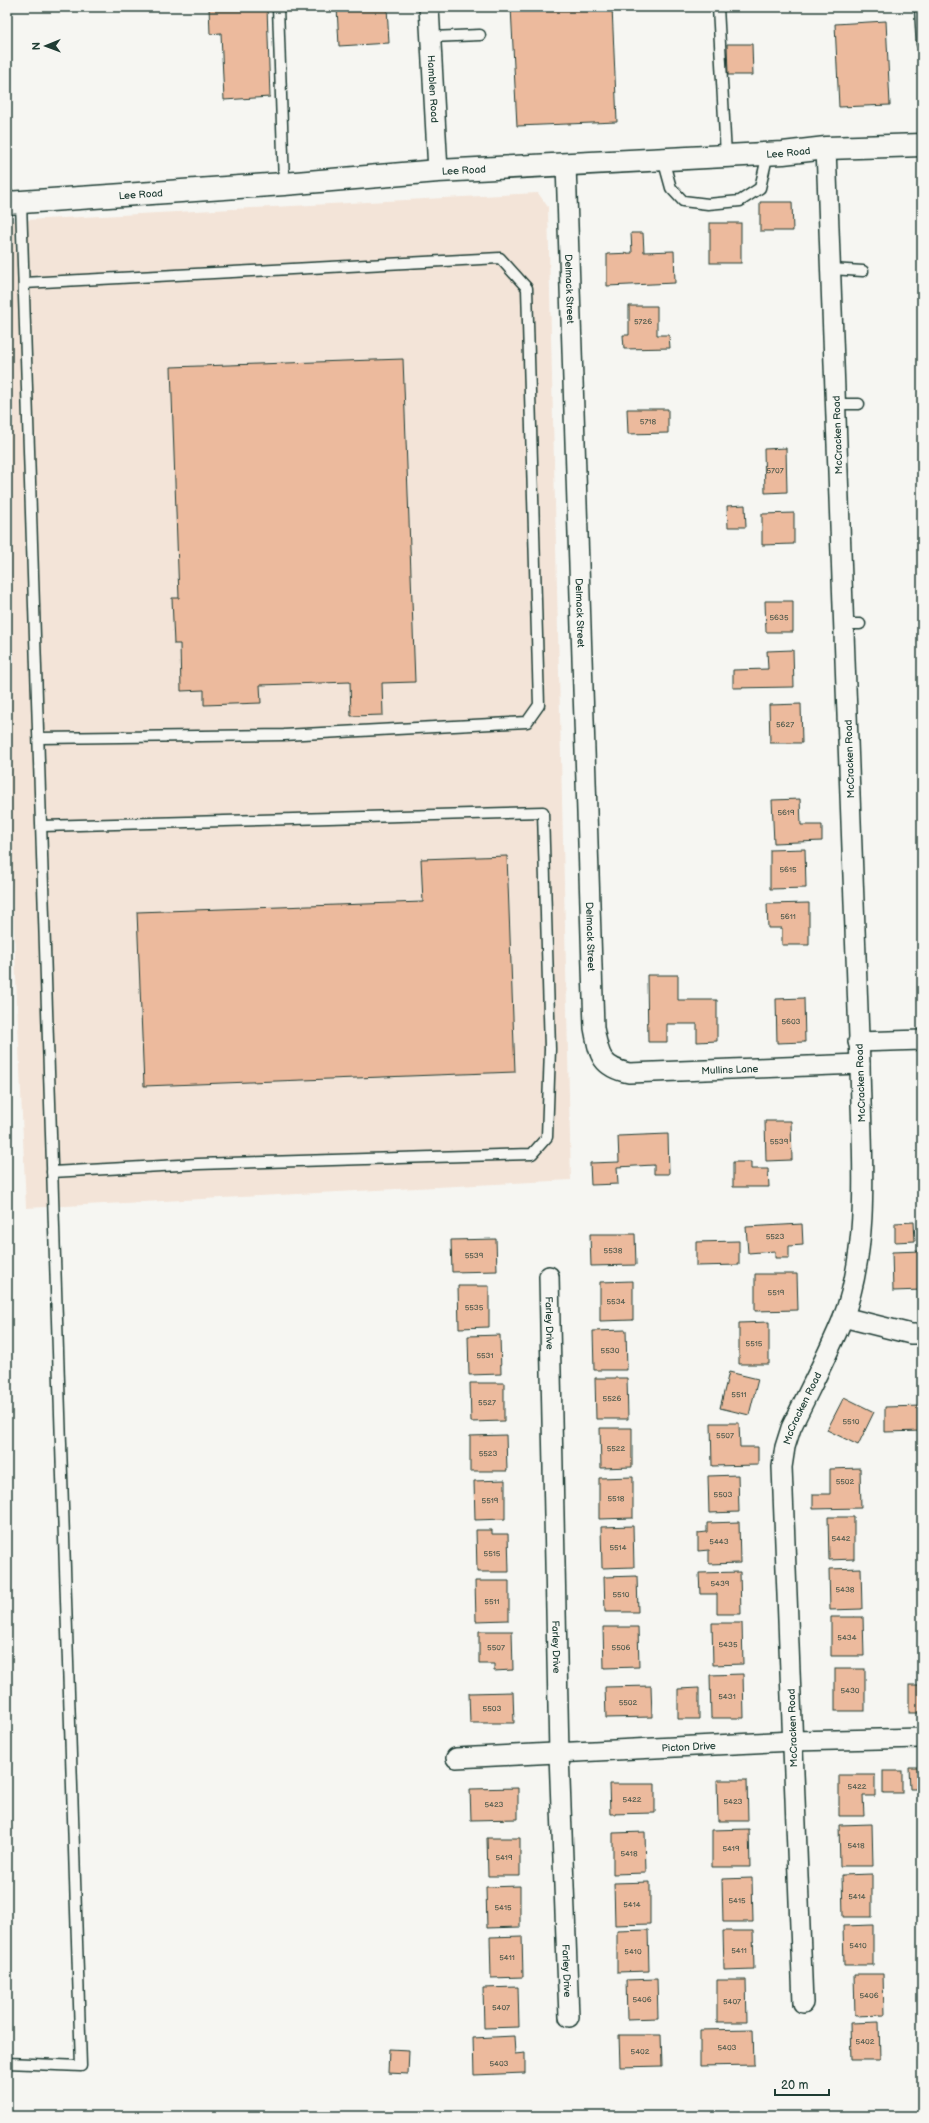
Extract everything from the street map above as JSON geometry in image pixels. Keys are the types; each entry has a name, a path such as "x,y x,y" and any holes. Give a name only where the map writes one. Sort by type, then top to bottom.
{"main road":[{"name":"Lee Road","path":"14,203 284,184 438,171 726,156 826,148 922,145"}],"street":[{"name":"Hamblen Road","path":"429,7 438,171"},
{"name":"McCracken Road","path":"803,2003 782,1467 785,1448 792,1428 843,1317 854,1275 862,1235 852,624 836,404 826,148"},
{"name":"Delmack Street","path":"566,164 594,1028 603,1060"},
{"path":"858,1042 922,1040"},
{"name":"Mullins Lane","path":"603,1060 614,1070 629,1073 860,1064"},
{"name":"Farley Drive","path":"549,1276 559,1754 569,2017"},
{"path":"843,1317 911,1334 922,1334"},
{"name":"Picton Drive","path":"456,1758 793,1741 922,1738"}],"lane":[{"path":"278,7 284,184"},
{"path":"718,7 726,156"},
{"path":"920,7 922,44"},
{"path":"431,37 480,35"},
{"path":"663,159 671,188 683,201 708,204 740,201 760,188 768,153"},
{"path":"7,2063 81,2066 24,283 14,203"},
{"path":"24,283 500,258 527,288 539,705 527,722 284,735 39,738"},
{"path":"831,269 863,271"},
{"path":"836,404 859,404"},
{"path":"42,826 543,812 550,1049 547,1137 532,1154 206,1164 52,1172"}],"shaded area":[{"path":"538,193 548,207 571,1180 26,1208 7,770 7,221"}],"building":[{"path":"209,7 267,7 270,97 224,100 221,33 210,34"},
{"path":"337,7 387,7 389,43 339,46"},
{"path":"511,7 612,7 617,122 517,126"},
{"path":"886,21 890,105 839,107 835,24"},
{"path":"727,44 752,44 753,75 728,75"},
{"path":"760,202 792,202 793,231 760,231"},
{"path":"710,223 741,223 741,263 710,263"},
{"path":"631,233 643,233 644,252 674,251 675,283 607,286 607,254 632,253"},
{"path":"629,306 657,306 657,335 669,335 670,348 624,349 623,335 629,335"},
{"path":"403,359 415,682 382,683 383,715 351,716 350,682 260,685 261,703 204,705 204,690 181,691 180,644 174,644 172,598 179,598 171,367"},
{"path":"627,409 668,409 668,433 628,434"},
{"path":"786,448 787,492 765,493 764,449"},
{"path":"745,505 746,527 728,527 727,506"},
{"path":"794,513 794,544 762,545 762,514"},
{"path":"765,601 793,601 793,632 766,632"},
{"path":"793,650 794,687 733,688 733,670 768,669 767,651"},
{"path":"801,704 802,743 770,743 769,705"},
{"path":"800,799 801,825 822,825 822,841 774,843 772,800"},
{"path":"805,849 806,888 770,889 770,850"},
{"path":"507,856 515,1072 144,1086 137,912 423,902 421,859"},
{"path":"809,903 809,945 782,945 782,928 768,928 767,904"},
{"path":"647,975 678,975 678,1000 717,1000 717,1041 697,1042 697,1024 667,1024 667,1042 648,1042"},
{"path":"804,998 805,1042 777,1043 776,999"},
{"path":"765,1121 791,1121 792,1160 766,1161"},
{"path":"668,1134 669,1174 654,1174 654,1165 617,1167 618,1184 591,1185 590,1163 619,1162 618,1136"},
{"path":"733,1162 751,1162 751,1169 768,1169 769,1187 733,1187"},
{"path":"914,1222 915,1241 895,1242 895,1223"},
{"path":"802,1224 803,1245 789,1246 789,1258 775,1258 775,1251 748,1253 746,1227"},
{"path":"590,1234 635,1234 636,1265 591,1266"},
{"path":"496,1239 497,1271 452,1272 451,1240"},
{"path":"739,1241 739,1265 696,1266 696,1242"},
{"path":"922,1251 922,1290 893,1291 892,1252"},
{"path":"755,1274 797,1274 798,1310 755,1311"},
{"path":"633,1281 633,1320 600,1321 600,1282"},
{"path":"458,1286 489,1286 489,1327 459,1328"},
{"path":"769,1322 769,1364 739,1364 739,1323"},
{"path":"626,1330 627,1370 594,1370 593,1331"},
{"path":"500,1335 501,1374 469,1375 468,1336"},
{"path":"729,1372 758,1379 749,1415 720,1408"},
{"path":"595,1378 627,1378 628,1419 596,1419"},
{"path":"470,1383 504,1383 504,1421 471,1422"},
{"path":"844,1397 874,1412 858,1445 827,1430"},
{"path":"922,1406 922,1431 885,1432 885,1407"},
{"path":"711,1423 739,1423 740,1447 758,1447 758,1465 712,1466"},
{"path":"600,1428 632,1428 632,1467 601,1468"},
{"path":"506,1435 507,1471 470,1471 470,1436"},
{"path":"860,1468 861,1508 813,1509 813,1494 830,1494 830,1469"},
{"path":"738,1475 739,1512 709,1513 708,1476"},
{"path":"633,1477 633,1518 599,1519 599,1478"},
{"path":"505,1480 505,1519 475,1520 474,1481"},
{"path":"828,1517 854,1517 854,1559 829,1560"},
{"path":"739,1522 740,1563 709,1564 709,1550 698,1551 698,1533 707,1532 707,1523"},
{"path":"633,1526 634,1567 602,1568 601,1527"},
{"path":"476,1530 492,1530 492,1534 508,1534 509,1572 477,1572"},
{"path":"861,1568 862,1609 830,1610 829,1569"},
{"path":"740,1572 741,1614 717,1614 717,1594 700,1594 699,1573"},
{"path":"637,1576 638,1612 605,1612 604,1577"},
{"path":"475,1581 509,1581 509,1620 476,1621"},
{"path":"831,1617 863,1617 864,1656 831,1656"},
{"path":"712,1623 742,1623 743,1664 713,1665"},
{"path":"603,1627 638,1627 639,1667 604,1668"},
{"path":"479,1631 512,1631 513,1670 494,1671 494,1664 479,1664"},
{"path":"835,1669 865,1669 865,1711 835,1711"},
{"path":"743,1674 744,1718 711,1718 710,1675"},
{"path":"909,1685 922,1685 922,1713 909,1713"},
{"path":"651,1686 652,1717 606,1718 605,1687"},
{"path":"699,1688 699,1719 678,1719 678,1689"},
{"path":"513,1692 514,1723 470,1723 469,1693"},
{"path":"909,1767 922,1767 922,1789 910,1789"},
{"path":"883,1771 902,1771 902,1793 883,1793"},
{"path":"839,1775 875,1775 875,1796 863,1796 864,1816 839,1816"},
{"path":"717,1780 747,1780 748,1821 718,1821"},
{"path":"609,1784 655,1784 655,1813 610,1814"},
{"path":"518,1788 518,1819 471,1820 470,1789"},
{"path":"872,1824 873,1866 840,1866 839,1825"},
{"path":"749,1829 750,1867 712,1867 712,1830"},
{"path":"645,1832 646,1873 613,1874 613,1833"},
{"path":"487,1838 520,1838 520,1876 488,1876"},
{"path":"872,1874 872,1917 843,1917 842,1875"},
{"path":"752,1878 753,1922 723,1922 722,1879"},
{"path":"650,1882 650,1924 615,1925 614,1883"},
{"path":"520,1886 520,1927 487,1928 486,1887"},
{"path":"873,1925 873,1965 844,1965 843,1926"},
{"path":"648,1930 649,1971 617,1972 617,1931"},
{"path":"723,1931 753,1931 754,1969 724,1970"},
{"path":"522,1936 523,1977 491,1978 490,1937"},
{"path":"854,1974 883,1974 884,2015 855,2016"},
{"path":"657,1979 658,2018 627,2019 626,1980"},
{"path":"717,1980 746,1980 747,2022 717,2022"},
{"path":"518,1987 519,2027 484,2028 483,1988"},
{"path":"879,2022 880,2060 851,2060 850,2023"},
{"path":"753,2029 754,2065 700,2066 700,2030"},
{"path":"619,2035 661,2035 662,2066 620,2067"},
{"path":"514,2036 515,2054 525,2053 525,2073 474,2075 473,2038"},
{"path":"389,2049 409,2050 408,2074 388,2073"}]}
